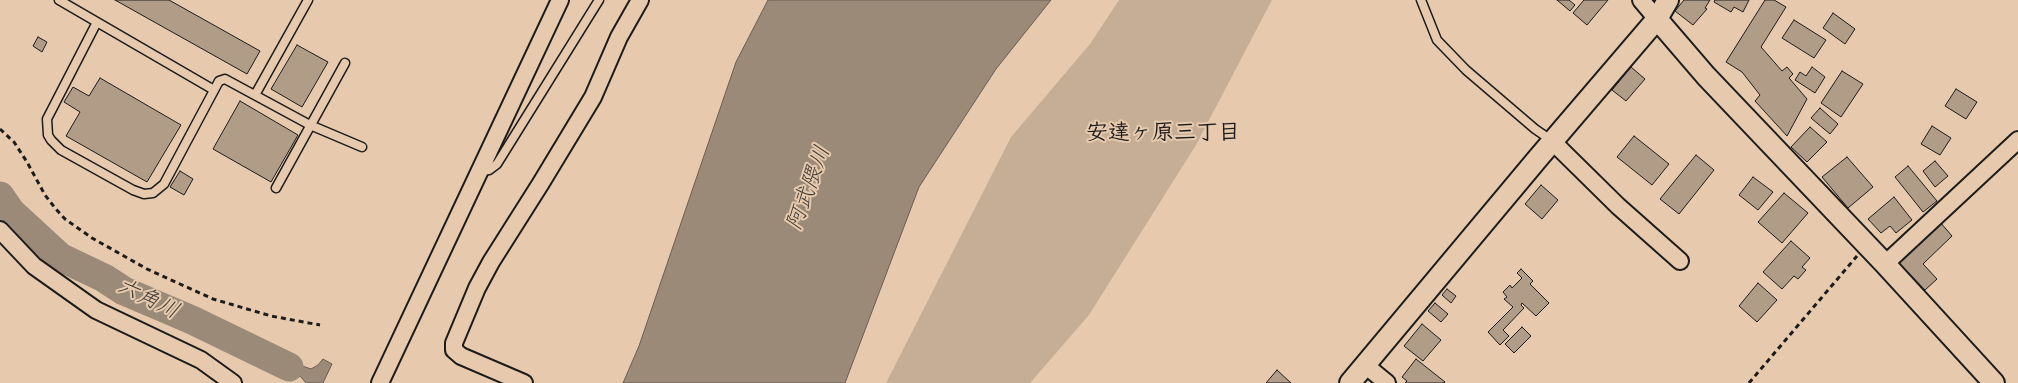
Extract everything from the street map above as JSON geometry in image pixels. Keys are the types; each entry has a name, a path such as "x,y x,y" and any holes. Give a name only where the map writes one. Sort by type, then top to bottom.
{"street":[{"path":"380,383 560,0"},
{"path":"524,383 461,356 454,350 454,343 477,288 491,262 593,97 619,37 640,0"},
{"path":"1641,0 1706,76 1867,244 1994,383"},
{"path":"1350,383 1552,141 1657,19 1668,0"},
{"path":"1885,264 2018,140"},
{"path":"1552,141 1618,206 1680,261"},
{"path":"0,230 34,266 96,310 201,360 233,383"},
{"path":"1365,365 1387,383"}],"lane":[{"path":"59,0 214,90"},
{"path":"255,95 308,0"},
{"path":"479,171 489,170 497,164 599,0"},
{"path":"1421,0 1437,40 1466,70 1535,129 1552,141"},
{"path":"97,22 47,119 51,140 61,150 133,190 144,194 153,192 164,184 219,81 225,79 310,125 362,147"},
{"path":"276,188 345,63"}],"path":[{"path":"0,129 14,142 55,208 65,219 92,238 147,269 212,299 271,316 320,325"},
{"path":"1749,383 1867,244"}],"shaded area":[{"path":"1119,0 1272,0 1196,145 1089,315 1030,383 886,383 1011,137 1090,44"}],"water":[{"name":"阿武隈川","path":"768,0 1051,0 996,69 919,187 845,383 623,383 639,346 736,62"},
{"path":"251,348 311,369 323,359 332,364 323,383 306,383 301,377"}],"building":[{"path":"115,0 169,0 260,51 247,74"},
{"path":"1557,0 1569,0 1575,5 1570,11"},
{"path":"1584,0 1608,0 1587,25 1573,13"},
{"path":"1684,0 1710,0 1705,8 1707,9 1693,25 1675,11"},
{"path":"1715,0 1749,0 1743,12 1734,7 1731,12 1714,2"},
{"path":"1765,0 1774,0 1786,7 1761,47 1782,71 1787,67 1793,74 1789,78 1807,99 1787,136 1755,101 1760,95 1742,72 1726,62"},
{"path":"1833,13 1855,29 1845,44 1823,28"},
{"path":"1794,20 1826,40 1814,58 1782,38"},
{"path":"38,37 47,42 42,52 33,46"},
{"path":"297,45 328,62 302,107 271,89"},
{"path":"1631,67 1645,79 1626,101 1612,90"},
{"path":"1812,67 1825,77 1815,93 1795,80 1800,72 1806,76"},
{"path":"1842,71 1863,84 1841,117 1821,103"},
{"path":"100,78 181,125 147,182 66,136 80,112 64,102 73,87 89,96"},
{"path":"1956,89 1977,102 1966,119 1945,106"},
{"path":"240,101 298,135 271,182 213,149"},
{"path":"1820,108 1838,124 1830,134 1811,118"},
{"path":"1932,126 1951,138 1940,155 1921,144"},
{"path":"1810,127 1827,142 1807,162 1791,147"},
{"path":"1634,136 1669,164 1652,185 1617,157"},
{"path":"1696,155 1714,170 1679,214 1660,199"},
{"path":"1847,157 1873,187 1848,208 1822,177"},
{"path":"1935,161 1948,176 1935,187 1923,171"},
{"path":"1908,166 1937,201 1923,212 1895,177"},
{"path":"180,171 193,179 184,195 170,187"},
{"path":"1753,177 1773,192 1758,210 1739,195"},
{"path":"1541,185 1558,200 1542,219 1525,204"},
{"path":"1784,193 1808,213 1782,243 1758,222"},
{"path":"1894,197 1912,220 1896,233 1890,226 1881,233 1868,219"},
{"path":"1940,222 1952,236 1923,264 1937,279 1925,290 1898,262"},
{"path":"1791,241 1810,258 1802,267 1806,270 1798,279 1794,276 1782,289 1763,272"},
{"path":"1521,269 1533,281 1530,284 1549,303 1536,316 1522,303 1521,305 1524,308 1503,330 1509,336 1500,345 1488,332 1513,307 1504,299 1507,297 1503,292 1510,285 1512,288 1522,278 1517,273"},
{"path":"1758,283 1777,300 1757,322 1739,306"},
{"path":"1447,289 1456,296 1451,303 1442,295"},
{"path":"1435,303 1448,314 1441,322 1428,311"},
{"path":"1422,324 1441,340 1423,361 1404,346"},
{"path":"1522,327 1531,336 1514,353 1505,344"},
{"path":"1416,359 1445,382 1405,383 1407,381 1402,377"},
{"path":"1277,370 1291,383 1266,383"}],"waterway":[{"name":"六角川","path":"0,196 11,212 60,257 104,278 124,291 192,320 289,367"}],"district":[{"name":"安達ヶ原三丁目","path":"1163,135"}]}
